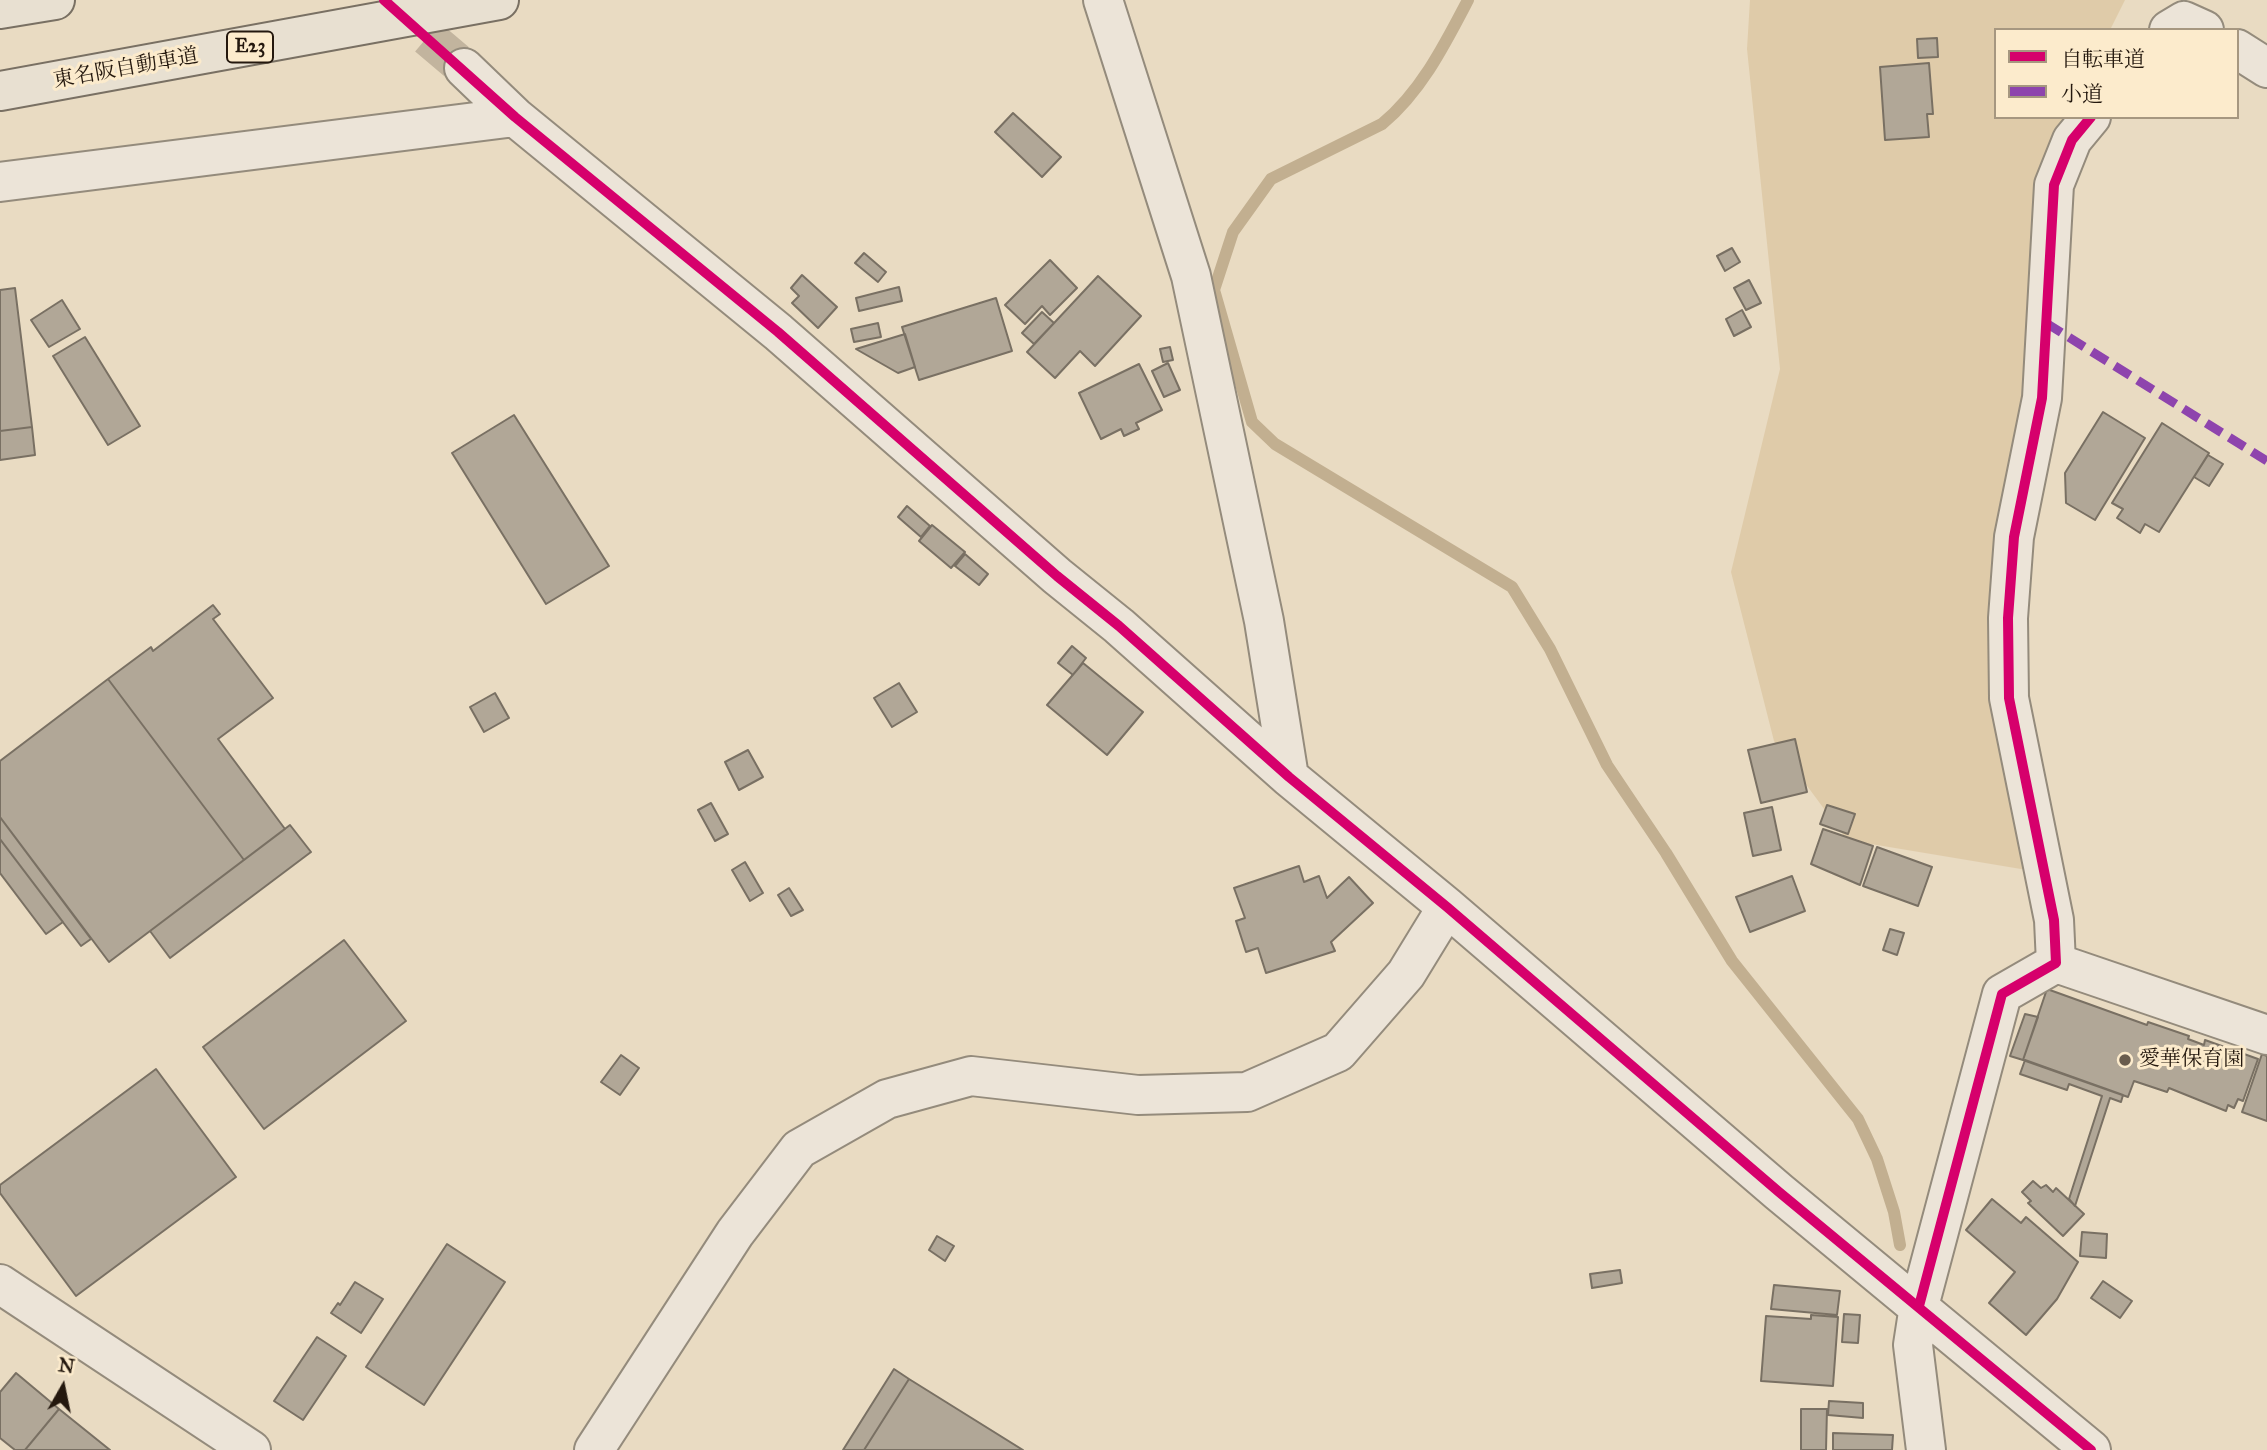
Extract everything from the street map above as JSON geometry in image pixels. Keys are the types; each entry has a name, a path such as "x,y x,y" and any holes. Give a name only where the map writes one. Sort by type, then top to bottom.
{"highway":[{"path":"0,9 55,0"},
{"name":"東名阪自動車道","path":"0,91 499,0"}],"street":[{"path":"1103,0 1191,276 1264,621 1289,777"},
{"path":"2172,28 2184,21 2199,28"},
{"path":"2239,50 2267,68"},
{"path":"464,68 515,117 778,332 1057,576 1119,626 1289,777 1447,907 1779,1192 2091,1450"},
{"path":"0,182 515,117"},
{"path":"2056,964 2054,920 2010,698 2008,618 2014,537 2042,398 2054,185 2073,140 2089,119"},
{"path":"594,1450 735,1233 799,1149 887,1099 971,1076 1138,1095 1247,1091 1338,1052 1406,974 1447,907"},
{"path":"1926,1450 1913,1345 1919,1306 2002,993 2056,964 2267,1035"},
{"path":"0,1284 251,1450"}],"shaded area":[{"path":"1750,0 2125,0 2111,28 1994,28 1994,119 2064,119 2053,141 2017,665 2027,870 1847,840 1774,741 1731,572 1780,369 1747,49"}],"building":[{"path":"1937,38 1938,57 1918,58 1917,39"},
{"path":"1929,63 1933,114 1927,114 1929,137 1885,140 1880,67"},
{"path":"1013,113 1061,157 1042,177 995,132"},
{"path":"1732,248 1740,262 1725,271 1717,256"},
{"path":"864,253 886,272 878,282 855,263"},
{"path":"1050,260 1077,288 1050,315 1042,306 1025,324 1005,305"},
{"path":"802,275 837,307 818,328 792,303 799,296 791,288"},
{"path":"1098,276 1141,316 1095,366 1080,351 1055,378 1027,352"},
{"path":"1749,280 1761,303 1746,310 1734,288"},
{"path":"899,287 902,301 859,311 856,298"},
{"path":"15,288 32,427 0,431 0,290"},
{"path":"996,298 1012,351 919,380 902,327"},
{"path":"62,300 80,329 49,347 31,320"},
{"path":"1742,310 1751,327 1734,336 1726,319"},
{"path":"1042,312 1054,323 1034,344 1022,333"},
{"path":"878,323 881,337 854,342 851,329"},
{"path":"905,334 915,367 898,373 856,349"},
{"path":"85,337 140,426 108,445 53,356"},
{"path":"1170,347 1173,360 1163,362 1160,349"},
{"path":"1168,363 1180,390 1164,397 1152,371"},
{"path":"1139,364 1162,410 1136,423 1139,429 1124,436 1121,429 1101,439 1079,393"},
{"path":"2103,412 2145,438 2095,520 2066,503 2065,473"},
{"path":"514,415 609,566 546,604 452,453"},
{"path":"2162,423 2209,453 2159,532 2145,524 2140,533 2117,518 2123,509 2112,503"},
{"path":"32,427 35,455 0,460 0,431"},
{"path":"2208,455 2223,464 2209,486 2194,477"},
{"path":"907,506 930,526 921,537 898,517"},
{"path":"932,525 965,552 951,568 919,541"},
{"path":"965,554 988,574 979,585 955,566"},
{"path":"213,605 220,614 213,619 273,698 218,739 285,829 244,860 108,679 151,647 153,651"},
{"path":"1072,646 1086,658 1073,675 1058,663"},
{"path":"1083,663 1143,712 1107,755 1047,705"},
{"path":"108,679 244,860 109,962 0,817 0,761"},
{"path":"899,683 917,712 892,727 874,698"},
{"path":"495,693 509,718 484,732 470,707"},
{"path":"1795,739 1807,792 1761,803 1748,750"},
{"path":"748,750 763,777 739,790 725,762"},
{"path":"711,803 728,834 715,841 698,810"},
{"path":"1827,805 1855,814 1848,834 1820,824"},
{"path":"1772,807 1781,850 1753,856 1744,813"},
{"path":"0,817 91,939 81,946 0,839"},
{"path":"290,825 311,852 170,958 150,931"},
{"path":"1823,829 1873,846 1860,885 1811,864"},
{"path":"0,839 63,922 46,934 0,873"},
{"path":"1877,847 1932,867 1918,906 1863,886"},
{"path":"745,862 763,893 750,901 732,870"},
{"path":"1299,866 1304,882 1319,876 1327,898 1349,877 1373,903 1331,942 1335,951 1266,973 1258,948 1246,952 1236,921 1245,918 1234,888"},
{"path":"1792,876 1805,911 1750,932 1736,897"},
{"path":"789,888 803,910 791,916 778,895"},
{"path":"1890,929 1904,933 1897,955 1883,950"},
{"path":"344,940 406,1021 264,1129 203,1047"},
{"path":"2047,989 2147,1025 2148,1022 2189,1036 2188,1039 2204,1045 2205,1040 2258,1059 2243,1101 2238,1099 2234,1108 2228,1105 2226,1111 2169,1088 2167,1092 2134,1081 2128,1097 2023,1060"},
{"path":"2025,1014 2038,1017 2023,1060 2010,1056"},
{"path":"2262,1054 2267,1056 2267,1121 2242,1112"},
{"path":"621,1055 639,1068 620,1095 601,1082"},
{"path":"2025,1060 2123,1095 2121,1102 2110,1098 2075,1206 2069,1199 2102,1096 2069,1084 2067,1090 2020,1074"},
{"path":"156,1069 236,1177 76,1296 0,1193 0,1185"},
{"path":"2033,1181 2041,1188 2046,1185 2053,1192 2056,1188 2084,1214 2063,1236 2028,1203 2031,1201 2022,1192"},
{"path":"1992,1199 2021,1223 2026,1217 2078,1262 2057,1299 2026,1335 1989,1303 2015,1272 1966,1230"},
{"path":"2082,1232 2107,1234 2106,1258 2080,1256"},
{"path":"937,1236 954,1246 945,1261 929,1250"},
{"path":"447,1244 505,1282 424,1405 366,1367"},
{"path":"1620,1270 1622,1283 1592,1288 1590,1274"},
{"path":"2103,1281 2132,1301 2120,1318 2091,1298"},
{"path":"355,1282 383,1299 361,1333 331,1313 338,1303 340,1305"},
{"path":"1774,1285 1840,1291 1837,1315 1771,1309"},
{"path":"1844,1314 1860,1315 1858,1343 1842,1342"},
{"path":"1811,1315 1838,1317 1833,1386 1761,1381 1766,1316 1811,1319"},
{"path":"317,1337 346,1356 303,1420 274,1401"},
{"path":"894,1369 909,1379 864,1450 843,1450"},
{"path":"16,1373 59,1409 25,1450 15,1450 0,1438 0,1392"},
{"path":"909,1379 1023,1450 864,1450"},
{"path":"1829,1401 1863,1403 1863,1418 1828,1415"},
{"path":"59,1409 110,1450 25,1450"},
{"path":"1801,1409 1827,1409 1826,1450 1801,1450"},
{"path":"1833,1433 1893,1435 1892,1450 1833,1450"}],"waterway":[{"path":"1468,0 1431,66 1396,111 1382,124 1271,179 1233,232 1214,290 1252,422 1275,444 1512,587 1550,649 1607,765 1666,853 1732,961 1858,1119 1877,1159 1894,1212 1900,1245"}],"tunnel":[{"path":"384,0 464,68"}],"marked path":[{"path":"2046,323 2267,461"}],"cycle path":[{"path":"384,0 515,117 778,332 1057,576 1119,626 1289,777 1447,907 1779,1192 2091,1450"},
{"path":"1919,1306 2002,994 2056,963 2054,920 2009,698 2008,618 2014,537 2042,398 2054,185 2072,140 2089,119"}],"place":[{"name":"愛華保育園","path":"2125,1060"}]}
